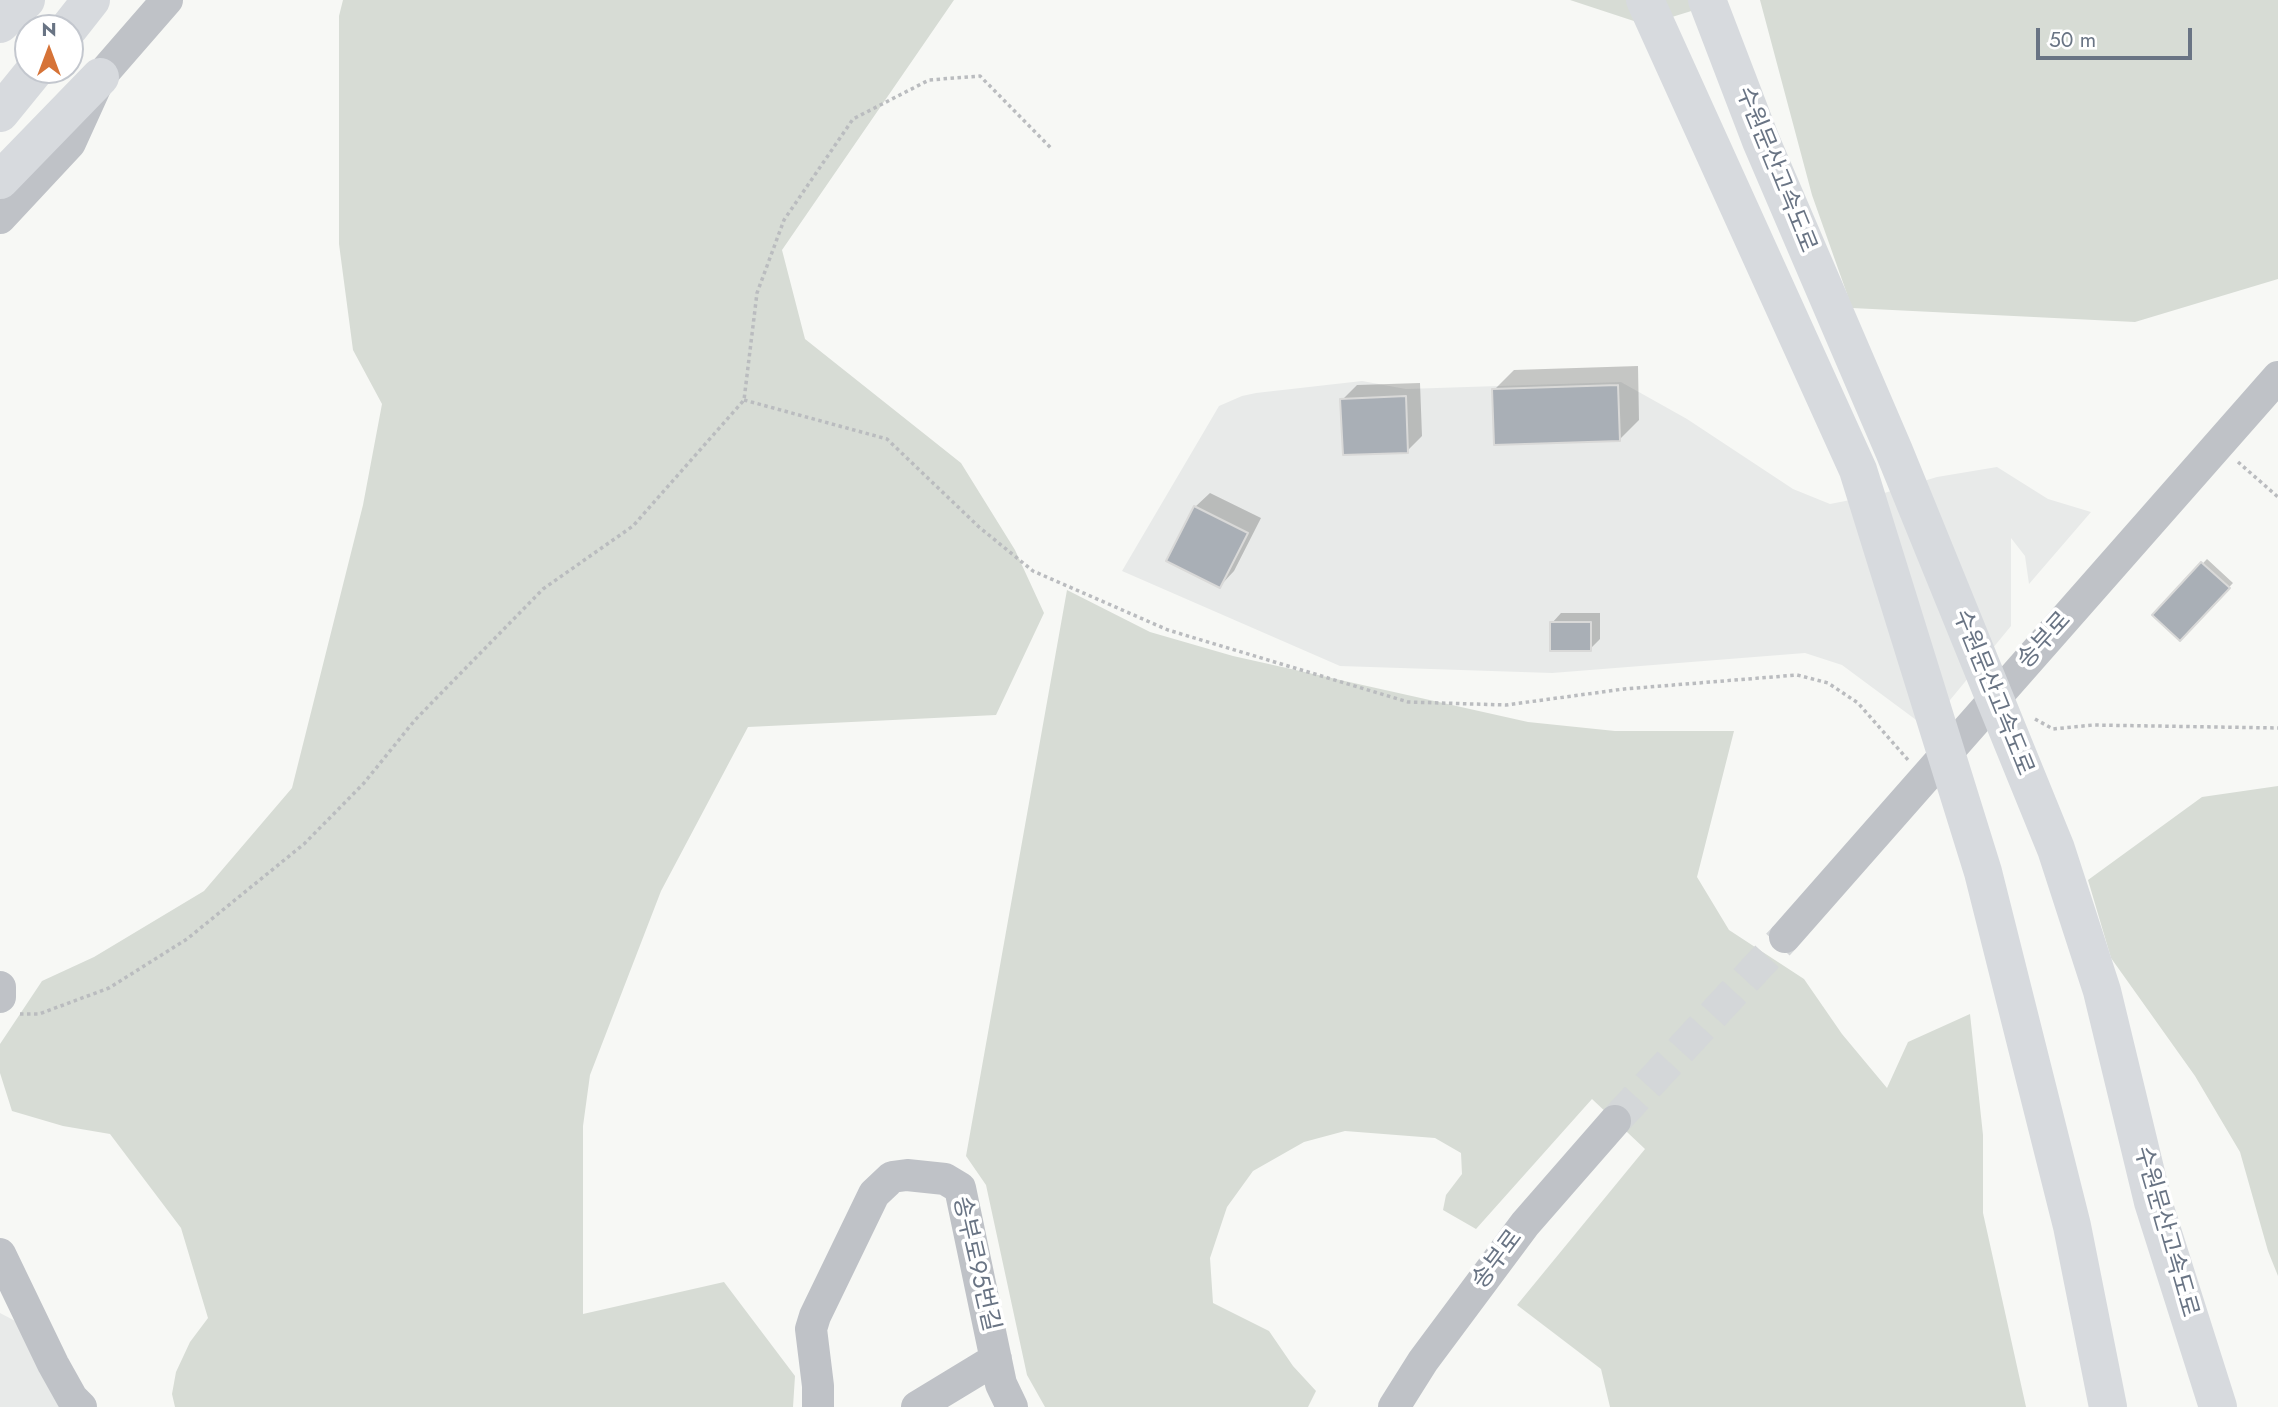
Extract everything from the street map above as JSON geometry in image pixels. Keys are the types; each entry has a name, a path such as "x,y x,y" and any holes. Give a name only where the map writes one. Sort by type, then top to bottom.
{"highway":[{"path":"0,24 26,0"},
{"path":"80,14 91,0"},
{"name":"수원문산고속도로","path":"1645,0 1858,470 1983,872 2072,1226 2108,1407"},
{"name":"수원문산고속도로","path":"1707,0 1761,141 1894,451 2056,849 2102,991 2153,1202 2218,1407"},
{"path":"0,180 100,77"},
{"path":"0,113 24,84"}],"street":[{"path":"0,218 70,143 100,77 167,0"},
{"name":"송부로","path":"1784,937 2278,377"},
{"name":"송부로","path":"1394,1407 1423,1360 1525,1224 1615,1121"},
{"name":"송부로95번길","path":"818,1407 811,1329 874,1194 892,1177 907,1175 945,1179 960,1188 1001,1384 1012,1407"},
{"path":"0,1254 9,1296 72,1398 81,1407"},
{"path":"917,1407 996,1359"}],"path":[{"path":"3,997 39,1014 109,988 187,939 304,844 365,783 415,720 543,589 633,526 744,400 757,293 784,220 853,119 929,80 981,76 1051,148"},
{"path":"744,400 887,439 979,527 1033,571 1168,630 1408,702 1506,705 1624,689 1797,675 1828,683 1858,703 1925,778"},
{"path":"2218,444 2278,497"},
{"path":"2000,692 2037,721 2053,729 2093,725 2278,728"}],"shaded area":[{"path":"343,0 954,0 782,250 805,339 961,463 1015,550 1044,613 996,715 748,727 661,891 590,1075 583,1126 583,1314 724,1282 795,1376 793,1407 175,1407 172,1394 176,1372 190,1342 208,1318 181,1228 110,1134 63,1126 12,1111 0,1073 0,1044 42,981 94,957 204,891 292,788 363,505 382,404 353,350 339,244 339,16"},
{"path":"1570,0 1727,0 1646,25"},
{"path":"1760,0 2278,0 2278,279 2135,322 1852,308 1812,195"},
{"path":"1362,381 1406,389 1621,382 1687,419 1793,489 1830,504 1881,494 1937,477 1997,467 2048,499 2091,512 2029,584 2025,556 2011,538 2011,626 1927,728 1842,665 1805,653 1552,673 1340,666 1122,571 1219,406 1256,393"},
{"path":"1067,590 1150,632 1233,656 1528,722 1615,731 1734,731 1697,877 1729,930 1804,979 1842,1034 1887,1088 1908,1042 1970,1014 1983,1135 1983,1213 2026,1407 1610,1407 1601,1369 1517,1305 1645,1149 1592,1099 1476,1229 1443,1210 1446,1195 1462,1174 1461,1153 1435,1138 1345,1131 1304,1142 1253,1171 1227,1207 1210,1258 1213,1303 1269,1331 1293,1366 1316,1391 1308,1407 1045,1407 1027,1375 986,1185 966,1156"},
{"path":"2278,786 2278,1276 2268,1251 2240,1152 2195,1076 2111,958 2088,880 2202,797"},
{"path":"0,1313 21,1324 66,1407 0,1407"}],"building":[{"path":"1618,385 1620,441 1494,445 1492,389"},
{"path":"1406,396 1408,453 1343,455 1340,399"},
{"path":"1194,506 1248,533 1220,588 1166,561"},
{"path":"2201,562 2230,588 2180,641 2152,615"},
{"path":"1550,622 1591,622 1591,651 1550,651"}],"tunnel":[{"path":"1615,1121 1785,937"}]}
